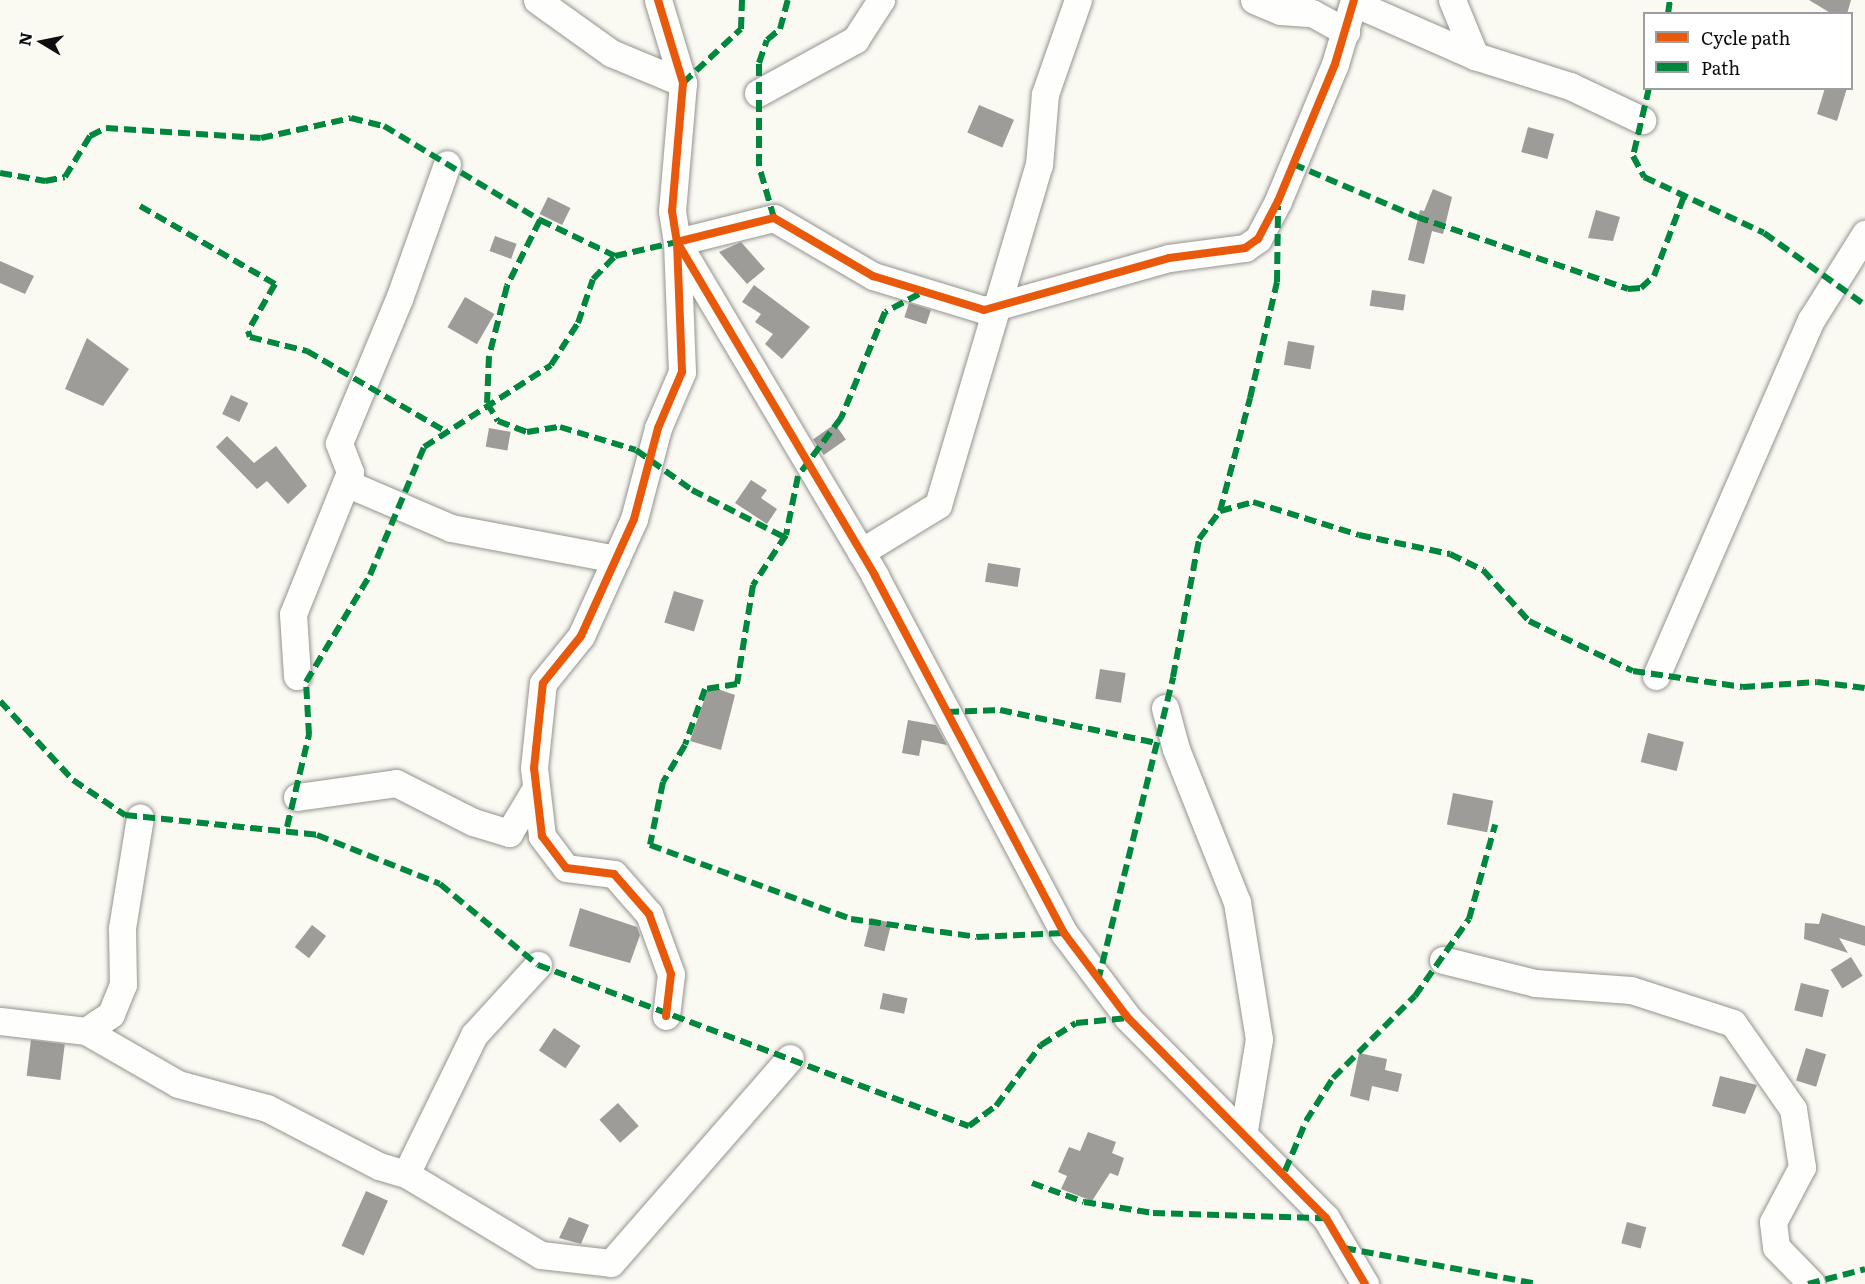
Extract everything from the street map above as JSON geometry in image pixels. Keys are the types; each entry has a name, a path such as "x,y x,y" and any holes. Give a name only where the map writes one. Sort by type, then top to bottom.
{"street":[{"path":"537,0 610,53 683,83"},
{"path":"658,0 683,83 672,211 677,242 682,372 616,559 581,636 543,682 536,788 542,836 566,868 614,874 649,914 671,974 666,1016"},
{"path":"758,93 855,40 881,0"},
{"path":"861,552 938,505 1039,165 1045,94 1078,0"},
{"path":"1254,0 1280,11 1312,13 1346,32"},
{"path":"1452,0 1475,56"},
{"path":"677,242 774,218 873,276 966,307 995,307 1169,258 1245,248 1258,238 1346,32 1354,1 1475,56 1570,86 1642,120"},
{"path":"297,676 293,614 350,472 339,443 399,299 447,164"},
{"path":"1656,676 1811,320 1865,234"},
{"path":"677,242 861,552 1064,933 1128,1018 1244,1130 1326,1218 1365,1284"},
{"path":"346,483 451,528 616,559"},
{"path":"1166,708 1176,749 1237,902 1259,1038 1244,1130"},
{"path":"297,797 396,783 473,822 509,833 536,788"},
{"path":"86,1031 111,1014 123,985 122,928 140,817"},
{"path":"1443,960 1535,983 1631,990 1733,1023 1793,1109 1802,1167 1773,1222 1776,1246 1811,1283"},
{"path":"406,1174 474,1035 538,965"},
{"path":"0,1021 86,1031 178,1084 267,1108 379,1166 406,1174 541,1255 611,1263 790,1058"}],"building":[{"path":"1809,0 1851,0 1848,12 1829,12"},
{"path":"1824,90 1846,90 1837,121 1817,114"},
{"path":"979,105 1014,120 1002,147 967,133"},
{"path":"1528,127 1554,134 1547,159 1521,152"},
{"path":"1433,189 1452,197 1443,234 1432,231 1424,264 1408,260 1420,210 1424,211"},
{"path":"548,197 570,208 562,225 540,214"},
{"path":"1596,210 1620,217 1613,241 1588,238"},
{"path":"495,236 517,244 511,259 490,251"},
{"path":"741,242 765,269 747,284 719,252"},
{"path":"0,261 34,276 25,294 0,283"},
{"path":"754,285 810,327 782,359 765,344 773,334 755,322 761,314 742,302"},
{"path":"1372,290 1406,295 1403,311 1370,306"},
{"path":"465,297 494,314 477,344 448,327"},
{"path":"909,303 931,310 926,324 904,317"},
{"path":"87,338 129,369 103,406 65,389"},
{"path":"1288,341 1315,346 1310,369 1284,365"},
{"path":"231,395 248,403 239,422 222,414"},
{"path":"835,424 846,440 824,455 813,439"},
{"path":"489,428 511,432 507,451 486,447"},
{"path":"227,436 254,463 276,446 307,486 288,504 267,481 257,489 216,447"},
{"path":"751,480 767,490 761,498 777,509 767,524 735,503"},
{"path":"988,563 1021,568 1018,587 985,582"},
{"path":"674,591 704,600 694,632 664,623"},
{"path":"1100,669 1126,673 1121,703 1095,699"},
{"path":"709,686 735,695 721,750 690,741"},
{"path":"908,720 936,725 947,745 922,740 919,756 902,753"},
{"path":"1648,733 1684,742 1677,771 1641,762"},
{"path":"1453,793 1493,801 1487,832 1447,824"},
{"path":"580,908 637,927 640,935 630,963 569,946"},
{"path":"1822,913 1865,926 1865,946 1839,938 1848,953 1804,939 1805,923 1819,924"},
{"path":"871,918 891,923 884,951 864,946"},
{"path":"312,925 326,936 309,958 295,947"},
{"path":"1851,957 1863,976 1842,988 1831,970"},
{"path":"1801,983 1829,990 1822,1017 1794,1010"},
{"path":"883,993 907,998 904,1014 880,1009"},
{"path":"554,1028 581,1046 565,1068 539,1050"},
{"path":"31,1040 65,1044 60,1080 27,1076"},
{"path":"1806,1048 1826,1054 1816,1087 1796,1081"},
{"path":"1359,1053 1387,1059 1385,1070 1402,1074 1398,1092 1372,1086 1369,1101 1350,1096"},
{"path":"1720,1076 1757,1085 1745,1114 1712,1106"},
{"path":"618,1103 639,1126 620,1143 599,1120"},
{"path":"1088,1132 1116,1142 1112,1153 1124,1158 1118,1176 1110,1173 1092,1201 1061,1189 1067,1176 1058,1172 1069,1147 1080,1151"},
{"path":"366,1191 388,1201 364,1256 342,1246"},
{"path":"569,1217 589,1225 581,1244 559,1238"},
{"path":"1627,1222 1646,1227 1641,1248 1621,1243"}],"marked path":[{"path":"683,83 741,29 742,0"},
{"path":"774,218 759,166 759,63 767,40 780,29 788,0"},
{"path":"1668,12 1670,0"},
{"path":"1649,90 1633,156 1644,177 1764,233 1865,305"},
{"path":"0,173 45,181 65,177 90,136 106,128 261,138 351,118 384,126 540,220 615,256"},
{"path":"1293,164 1417,217 1628,289 1641,288 1654,276 1684,196"},
{"path":"140,206 275,284 248,331 250,337 307,351 445,431"},
{"path":"1098,981 1173,677 1199,539 1220,511 1250,398 1277,282 1278,206"},
{"path":"540,220 507,286 489,356 487,403 498,421 527,432 560,427 636,450 692,490 784,537"},
{"path":"287,827 309,735 306,682 370,575 424,447 551,365 578,323 593,279 615,256 677,242"},
{"path":"919,294 885,312 841,418 798,476 786,535 753,585 737,684 705,689 685,745 663,782 650,845 851,919 977,937 1064,933"},
{"path":"1220,511 1253,502 1359,535 1450,554 1483,570 1529,621 1633,671 1743,687 1817,682 1865,688"},
{"path":"0,701 73,780 125,815 317,835 440,884 538,965 969,1126 996,1106 1041,1045 1076,1023 1128,1018"},
{"path":"947,712 1000,710 1157,743"},
{"path":"1285,1171 1306,1121 1333,1078 1415,996 1469,919 1495,825"},
{"path":"1032,1183 1084,1202 1153,1213 1326,1218"},
{"path":"1344,1248 1539,1284"},
{"path":"1808,1284 1865,1269"}],"cycle path":[{"path":"658,0 683,83 672,211 677,242 875,576 1064,933 1128,1018 1326,1218 1365,1284"},
{"path":"666,1016 671,974 649,914 614,874 566,868 542,836 534,768 543,683 581,636 634,519 658,428 682,372 677,242 774,218 873,276 984,310 1169,258 1245,248 1258,239 1278,201 1335,64 1354,0"}]}
